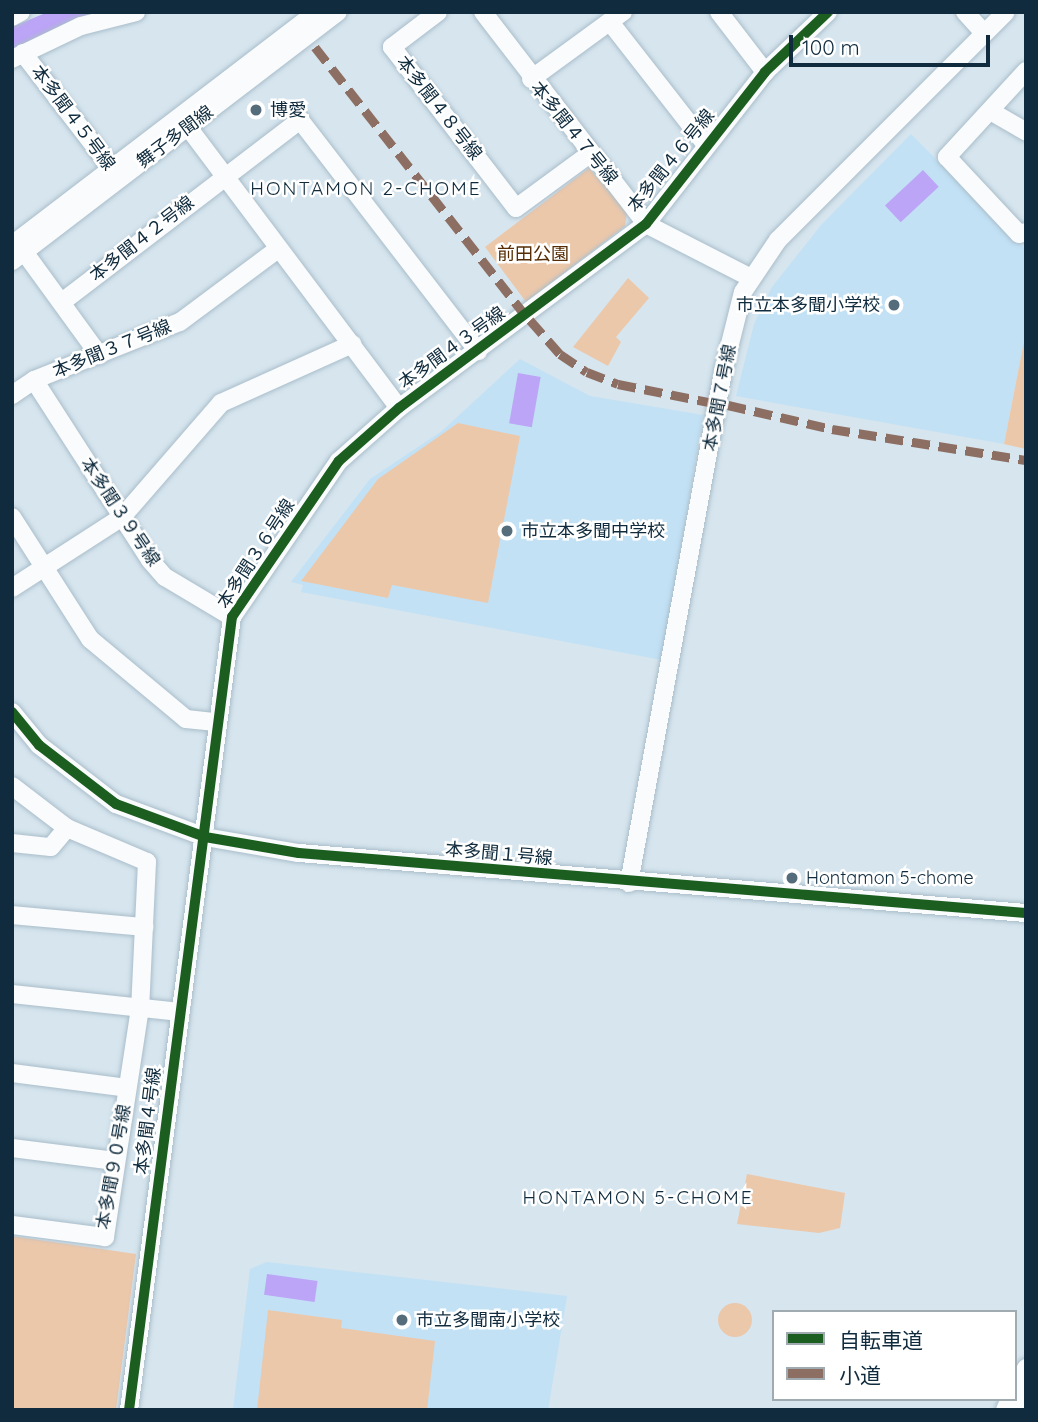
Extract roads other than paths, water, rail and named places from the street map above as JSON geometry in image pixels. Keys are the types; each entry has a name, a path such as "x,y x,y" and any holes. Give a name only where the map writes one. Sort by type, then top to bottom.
{"street":[{"path":"12,17 21,12"},
{"name":"本多聞４５号線","path":"115,174 18,56 81,26 136,12"},
{"name":"舞子多聞線","path":"184,122 317,12"},
{"name":"舞子多聞線","path":"17,250 184,122 338,12"},
{"name":"本多聞４８号線","path":"438,12 392,47 516,208 591,153"},
{"name":"本多聞４７号線","path":"483,12 531,79 646,224 751,278"},
{"path":"719,12 765,72"},
{"name":"本多聞４６号線","path":"526,315 646,224 765,72 828,12"},
{"path":"965,12 984,33"},
{"name":"本多聞７号線","path":"629,883 723,372 751,278 778,240 1006,12"},
{"path":"531,79 617,17 706,145"},
{"path":"1026,71 992,112 947,157 1019,234 1026,232"},
{"path":"992,112 1026,132"},
{"name":"本多聞４２号線","path":"62,302 222,176 300,120 478,351"},
{"path":"184,122 399,408"},
{"name":"本多聞３７号線","path":"12,395 34,380 180,322 278,249"},
{"path":"17,250 62,302 99,355"},
{"name":"本多聞４３号線","path":"399,408 526,315"},
{"path":"12,588 122,517 221,403 352,344"},
{"name":"本多聞３９号線","path":"34,380 164,578 232,617"},
{"name":"本多聞３６号線","path":"205,837 216,722 232,617 339,461 399,408"},
{"path":"12,517 90,639 186,719 216,722"},
{"name":"本多聞１号線","path":"12,712 39,745 116,804 205,837 299,853 629,883 1026,913"},
{"path":"12,786 67,828 51,847 12,843"},
{"name":"本多聞９０号線","path":"12,1225 105,1237 140,1008 147,862 67,828"},
{"name":"本多聞４号線","path":"129,1410 205,837"},
{"path":"12,915 144,927"},
{"path":"12,994 180,1012"},
{"path":"12,1073 127,1088"},
{"path":"12,1148 116,1161"},
{"path":"1017,1385 1026,1368"},
{"path":"1020,1410 1026,1398"}],"waterway":[{"path":"12,40 79,12"}],"place":[{"name":"博愛","path":"256,110"},
{"name":"市立本多聞小学校","path":"894,305"},
{"name":"市立本多聞中学校","path":"507,531"},
{"name":"Hontamon 5-chome","path":"792,878"},
{"name":"市立多聞南小学校","path":"402,1320"}],"district":[{"name":"HONTAMON 2-CHOME","path":"366,189"},
{"name":"HONTAMON 5-CHOME","path":"638,1198"}],"park label":[{"name":"前田公園","path":"533,254"}]}
